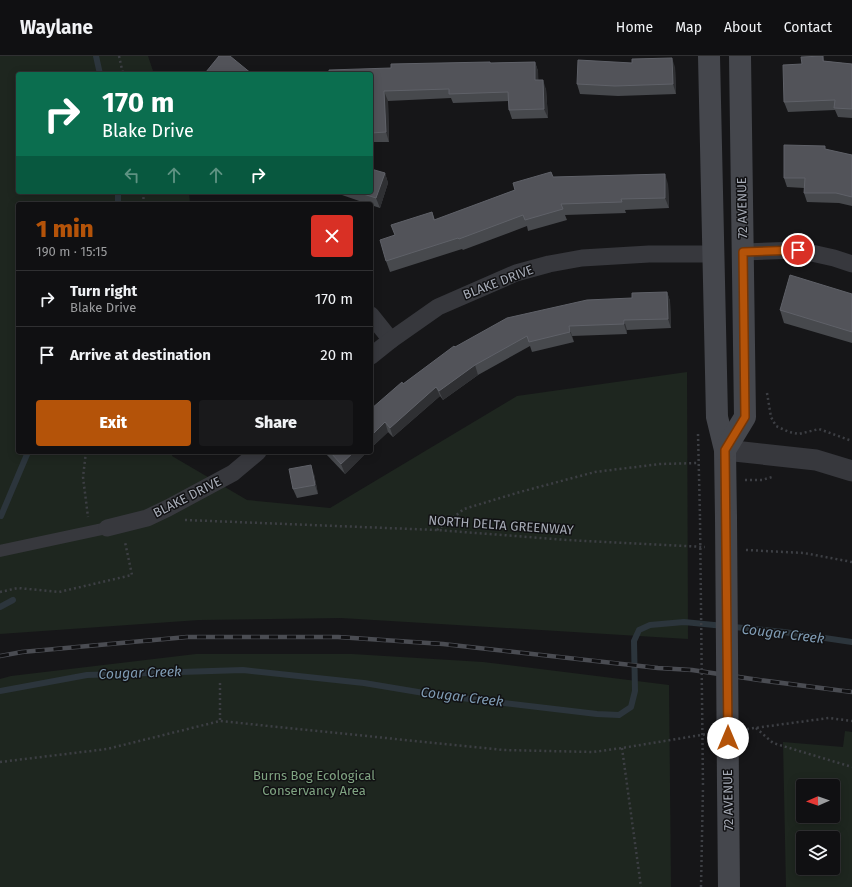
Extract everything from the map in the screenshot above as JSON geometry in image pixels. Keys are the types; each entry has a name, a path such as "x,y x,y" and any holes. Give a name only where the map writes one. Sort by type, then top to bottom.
{"main road":[{"name":"72 AVENUE","path":"710,56 717,417 725,450 729,887"},
{"name":"72 AVENUE","path":"725,450 745,417 740,56"}],"street":[{"path":"743,252 798,250 834,258 852,264"},
{"name":"BLAKE DRIVE","path":"373,354 438,307 516,273 549,264 582,258 649,254 714,254"},
{"path":"373,317 391,340"},
{"path":"725,450 816,460 852,470"},
{"name":"BLAKE DRIVE","path":"114,527 147,518 193,495 233,473 256,454"},
{"path":"0,551 114,527"}],"path":[{"path":"120,56 123,72"},
{"path":"771,417 776,426 789,432 799,434 819,429 852,441"},
{"path":"86,454 83,476 90,531"},
{"path":"437,530 464,509 587,474 660,464 698,463"},
{"path":"699,478 703,787 701,887"},
{"name":"NORTH DELTA GREENWAY","path":"178,520 437,530 709,548"},
{"path":"0,592 18,588 59,592 132,576 114,527"},
{"path":"741,549 804,553 852,562"},
{"path":"220,683 220,721"},
{"path":"0,762 107,749 220,721 503,750 593,752"},
{"path":"756,728 773,743 852,767"},
{"path":"622,748 640,887"}],"green space":[{"path":"0,56 148,56 153,72 16,72 16,194 189,194 190,202 16,202 16,454 172,454 172,456 247,500 330,508 517,396 687,372 688,639 341,618 199,620 0,634"},
{"name":"Burns Bog Ecological Conservancy Area","path":"196,654 352,654 483,662 669,685 671,887 0,887 0,679 11,676"},
{"path":"845,731 852,732 852,887 786,887 783,742 843,747"}],"building":[{"path":"219,56 230,56 250,72 206,72"},
{"path":"823,56 823,61 852,64 852,109 834,108 835,100 784,102 783,65 802,64 801,57"},
{"path":"672,58 673,84 615,86 577,84 578,60 632,63 632,59"},
{"path":"535,62 535,80 543,80 544,109 509,110 508,92 449,94 449,89 384,91 386,132 373,133 373,72 329,72 329,70 391,68 391,64"},
{"path":"784,145 825,146 825,149 852,155 852,197 836,193 804,193 805,178 784,178"},
{"path":"373,170 385,173 376,198 363,194 373,194"},
{"path":"551,172 553,177 665,174 665,198 621,199 622,202 561,204 563,209 525,220 523,215 459,239 458,238 386,261 380,240 395,235 391,225 432,212 434,220 515,190 513,183"},
{"path":"790,275 852,294 852,332 780,310"},
{"path":"667,292 668,319 624,320 624,324 569,326 570,332 529,342 527,336 475,365 439,391 436,387 390,428 385,422 373,434 373,407 402,382 403,384 454,346 455,347 507,318 587,300 632,298 632,293"},
{"path":"332,454 352,454 341,464"},
{"path":"311,465 315,485 293,489 289,469"}],"waterway":[{"path":"96,56 100,72"},
{"path":"118,194 118,202"},
{"path":"1,516 27,454"},
{"path":"0,607 13,600"},
{"name":"Cougar Creek","path":"0,691 87,675 243,670 364,683 436,695 597,714 619,715 631,707 635,691 634,641 639,630 650,625 684,622 784,632 852,642"}],"railway":[{"path":"0,656 22,652 187,637 338,637 443,644 658,668 692,670 852,692"}],"route":[{"path":"728,738 725,450 745,417 743,252 798,250"}]}
